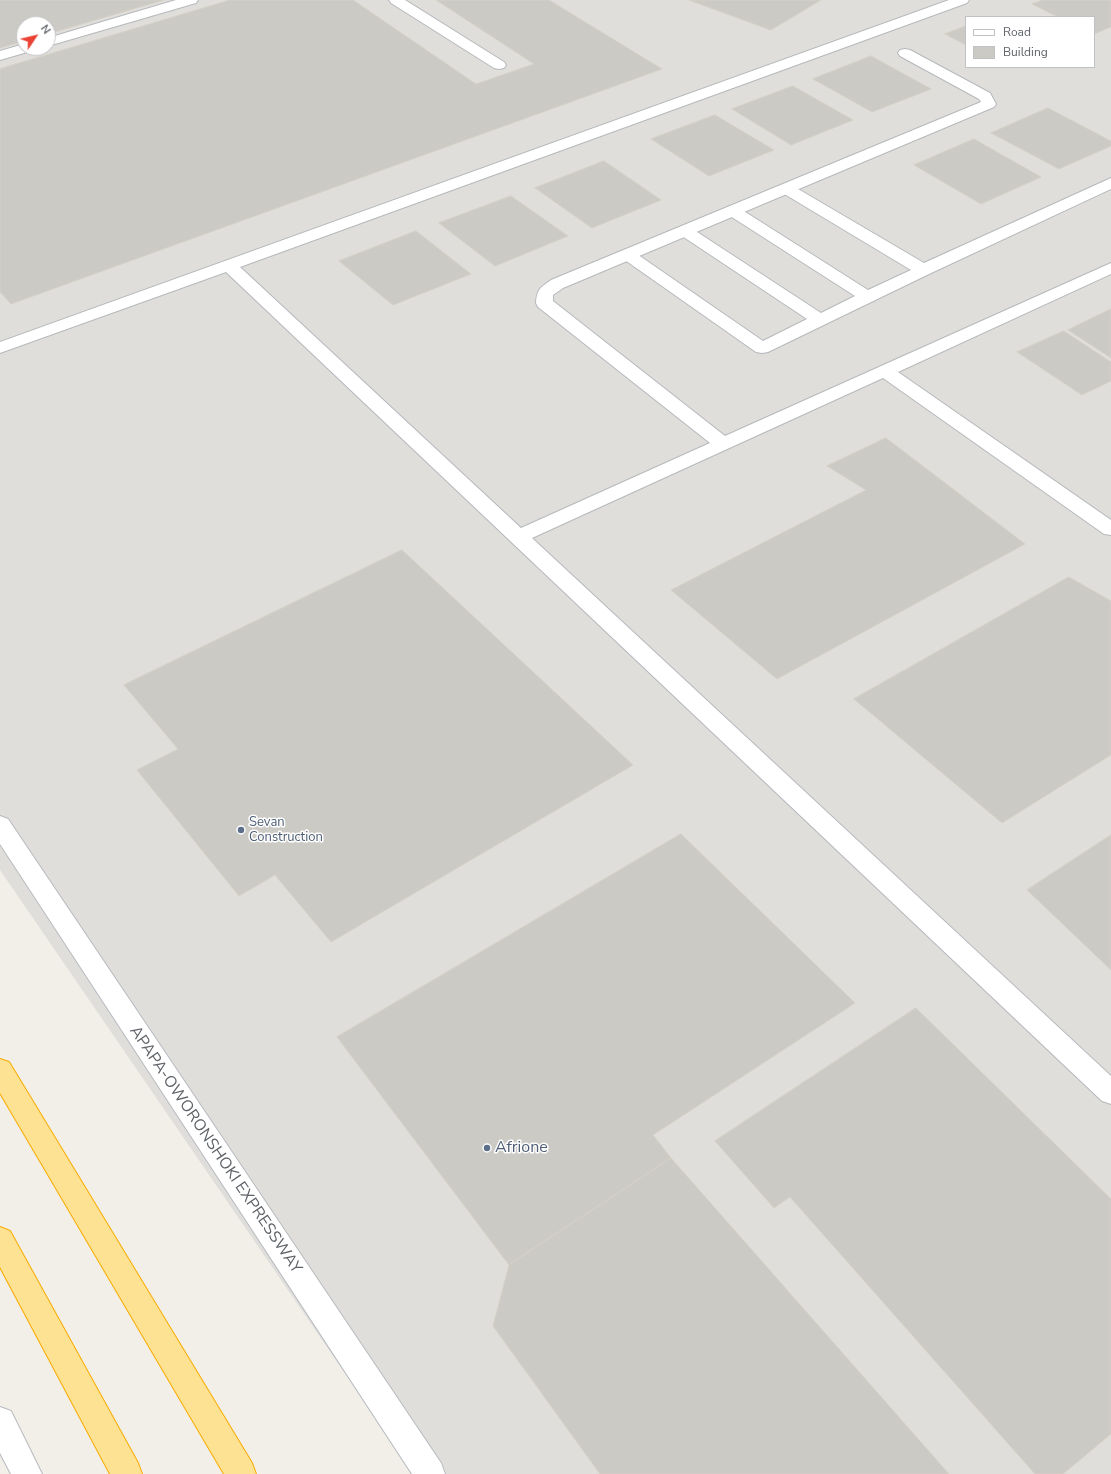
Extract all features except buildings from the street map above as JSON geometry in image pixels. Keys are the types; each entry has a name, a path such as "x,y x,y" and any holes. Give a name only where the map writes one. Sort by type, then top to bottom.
{"highway":[{"path":"0,1070 241,1474"},
{"path":"0,1240 127,1474"}],"street":[{"path":"56,40 191,0"},
{"path":"396,0 499,65"},
{"path":"0,348 962,0"},
{"path":"0,56 16,51"},
{"path":"723,444 544,304 545,293 557,284 989,104 985,96 905,53"},
{"path":"628,255 762,348 923,270 1111,183"},
{"path":"787,189 923,270"},
{"path":"733,211 868,297"},
{"path":"685,231 820,320"},
{"path":"229,266 1111,1093"},
{"path":"518,537 1111,268"},
{"path":"885,371 1111,529"},
{"name":"APAPA-OWORONSHOKI EXPRESSWAY","path":"0,825 430,1474"},
{"path":"0,1422 27,1474"}],"shaded area":[{"path":"0,0 1082,0 1111,16 1111,1474 414,1474 0,870"}],"place":[{"name":"Sevan Construction","path":"241,830"},
{"name":"Afrione","path":"487,1148"}]}
